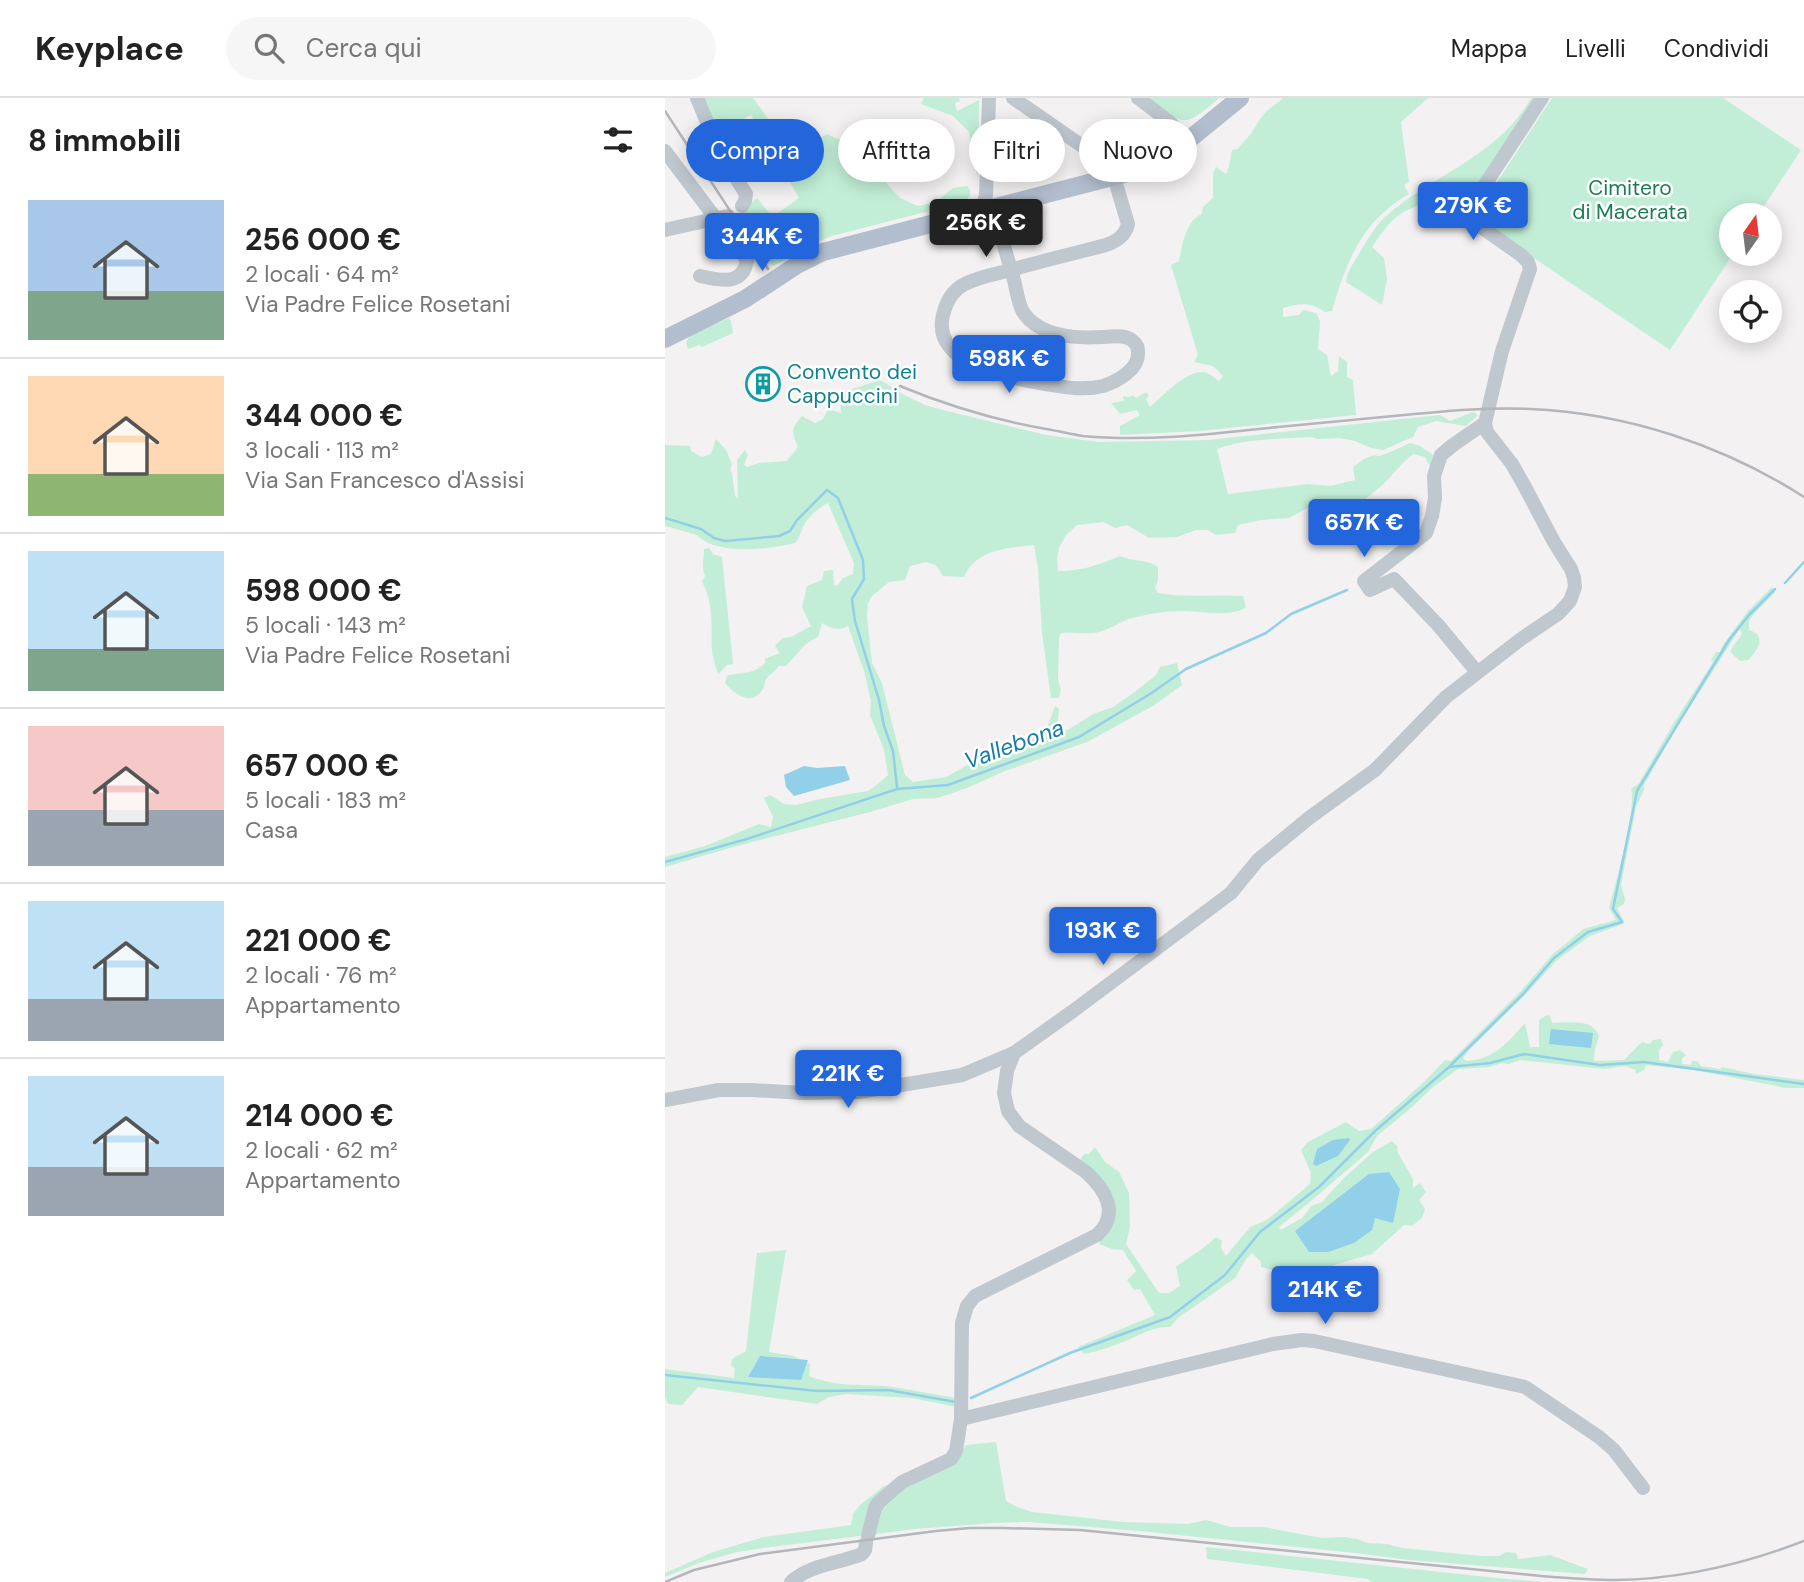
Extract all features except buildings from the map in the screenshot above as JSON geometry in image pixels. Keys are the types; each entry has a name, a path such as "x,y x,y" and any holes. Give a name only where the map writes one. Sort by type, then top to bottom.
{"main road":[{"path":"1197,129 1229,98"},
{"path":"1197,131 1240,98"},
{"path":"665,339 745,299 813,257 853,244 1095,182"}],"street":[{"path":"697,98 719,152 746,194 742,206"},
{"path":"989,98 985,204 1011,270 1023,312 1037,326 1052,333 1069,337 1124,337 1134,341 1139,349 1137,361 1123,376 1104,386 1082,388 1002,376 985,371 966,360 947,344 943,334 942,319 951,295 962,285 979,278 1011,270 1106,245 1121,238 1128,225 1115,182"},
{"path":"1013,98 1079,144"},
{"path":"1138,98 1166,119"},
{"path":"665,1100 719,1090 859,1092 963,1075 1014,1053 1231,893 1258,860 1309,818 1375,770 1446,697 1566,607 1575,587 1571,569 1512,464 1487,432 1485,423 1502,351 1529,270 1528,262 1474,222 1471,212 1473,203 1542,98"},
{"path":"665,151 722,217 747,260 741,274 730,280 700,276"},
{"path":"665,230 722,217"},
{"path":"1477,672 1438,625 1394,579 1370,590 1364,581 1426,533 1435,498 1434,476 1441,455 1485,423"},
{"path":"791,1582 821,1566 862,1554 874,1507 902,1482 951,1459 956,1451 961,1419 962,1323 967,1306 975,1296 1097,1235 1109,1220 1104,1194 1096,1181 1019,1126 1008,1111 1004,1093 1007,1072 1014,1053"},
{"path":"961,1419 1273,1344 1314,1341 1525,1387 1599,1437 1614,1450 1643,1488"}],"green space":[{"path":"700,98 753,98 768,119 753,119 751,115 743,119 712,119"},
{"path":"924,98 959,98 960,101 955,103 957,111 979,100 979,119 969,119 969,132 953,116 921,104"},
{"path":"1148,98 1219,98 1190,119 1180,119"},
{"path":"1283,98 1428,98 1401,122 1409,182 1404,185 1409,194 1385,211 1364,235 1345,272 1332,311 1325,312 1304,304 1283,308 1283,317 1299,315 1303,310 1316,313 1320,321 1318,349 1327,355 1331,376 1338,371 1339,356 1347,362 1347,377 1353,380 1356,415 1200,431 1120,435 1120,426 1140,415 1137,410 1120,414 1111,403 1124,401 1123,396 1132,395 1136,398 1146,392 1150,407 1175,385 1197,372 1210,374 1219,381 1223,376 1213,366 1194,362 1198,355 1171,265 1179,261 1192,222 1202,214 1203,207 1213,198 1213,173 1216,167 1226,174 1232,150 1238,149 1269,109"},
{"path":"1531,98 1538,98 1516,132 1470,225 1456,212 1429,219 1425,203 1406,211 1389,225 1372,247 1384,258 1387,279 1382,305 1346,282 1363,247 1385,217 1403,202 1483,150 1517,118"},
{"name":"Cimitero di Macerata","path":"1552,98 1723,98 1801,150 1766,203 1719,203 1719,266 1725,266 1670,350 1482,223 1477,213"},
{"path":"827,134 838,139 838,182 886,182 900,198 918,206 936,202 953,188 967,186 970,190 970,196 964,202 832,236 802,248 797,254 774,226 795,254 773,266 741,213 757,198 771,218 799,198 790,182 824,182 824,136"},
{"path":"729,318 733,333 702,347 700,345 688,349 686,342 690,335"},
{"path":"880,380 925,405 1046,435 1099,442 1208,440 1440,415 1450,421 1473,412 1478,415 1466,426 1436,421 1418,427 1413,437 1383,450 1339,438 1312,437 1252,441 1217,449 1228,494 1308,484 1330,486 1355,480 1353,467 1364,459 1388,453 1410,443 1436,457 1432,470 1425,457 1414,454 1409,457 1359,505 1361,511 1356,517 1351,516 1344,504 1324,503 1309,507 1289,518 1238,525 1235,533 1216,535 1208,530 1196,530 1177,537 1149,538 1127,525 1115,528 1104,522 1077,525 1066,535 1059,548 1058,571 1090,567 1120,556 1158,567 1155,588 1158,593 1243,596 1246,607 1225,613 1156,613 1129,619 1095,633 1061,633 1059,698 1051,698 1034,545 1003,549 984,555 969,568 964,577 943,576 936,565 926,562 910,566 905,580 889,582 871,597 867,616 872,663 882,683 905,775 913,782 946,777 973,762 1021,750 1032,739 1039,742 1044,736 1055,706 1059,709 1057,729 1068,730 1093,714 1113,707 1156,675 1160,667 1177,663 1182,685 1153,706 1087,742 1005,771 967,788 938,798 913,799 665,867 665,857 705,846 759,824 771,827 773,817 764,798 770,795 784,804 796,805 868,791 888,775 884,750 870,715 871,701 864,671 848,626 835,629 822,623 818,637 804,646 786,666 779,666 754,697 739,695 725,683 727,676 752,671 761,666 766,662 764,659 780,653 775,646 783,638 791,637 811,626 802,607 807,586 822,580 824,571 833,570 834,586 853,574 854,563 828,503 808,520 795,543 758,549 717,546 697,535 665,526 665,445 690,446 691,451 702,457 711,454 716,439 726,450 732,464 730,470 738,499 737,460 745,450 748,455 744,465 747,467 759,463 787,461 798,447 793,430 802,416 815,423 823,419 828,409 841,413 840,393"},
{"path":"709,548 713,554 722,557 733,664 727,665 718,674 712,651 710,607 702,582 705,576 704,549"},
{"path":"1772,587 1775,592 1749,621 1749,630 1758,636 1759,640 1755,652 1748,660 1740,661 1730,652 1741,635 1739,630 1674,732 1644,785 1636,807 1621,885 1624,904 1617,908 1623,924 1590,936 1557,960 1463,1058 1466,1061 1476,1060 1492,1054 1525,1023 1530,1047 1539,1047 1539,1020 1547,1015 1552,1023 1586,1024 1596,1030 1599,1036 1594,1061 1624,1060 1642,1042 1650,1044 1653,1040 1661,1039 1663,1045 1659,1051 1659,1060 1668,1062 1673,1052 1680,1050 1686,1055 1682,1064 1691,1065 1692,1061 1697,1061 1701,1066 1804,1080 1804,1088 1786,1088 1694,1070 1646,1065 1644,1070 1636,1074 1636,1070 1625,1066 1605,1069 1520,1060 1489,1067 1458,1069 1377,1136 1368,1152 1279,1227 1281,1230 1302,1218 1311,1206 1322,1202 1373,1152 1392,1141 1413,1179 1413,1188 1420,1183 1426,1192 1419,1200 1425,1209 1422,1218 1412,1226 1404,1225 1372,1254 1297,1276 1261,1267 1261,1262 1252,1253 1235,1278 1178,1318 1170,1327 1154,1329 1084,1354 1078,1347 1155,1315 1140,1289 1134,1290 1127,1280 1136,1271 1123,1250 1099,1244 1113,1225 1113,1213 1080,1160 1084,1154 1089,1154 1095,1147 1105,1162 1119,1172 1129,1193 1130,1227 1126,1244 1159,1293 1169,1293 1180,1286 1176,1267 1216,1237 1222,1241 1221,1248 1226,1256 1250,1227 1267,1220 1310,1184 1311,1173 1301,1150 1308,1142 1346,1122 1359,1131 1371,1129 1445,1060 1451,1061 1520,992 1552,955 1583,929 1616,920 1609,908 1628,829 1631,789 1639,783 1713,662 1711,660 1716,652 1720,652 1748,611"},
{"path":"786,1250 769,1352 794,1356 810,1364 809,1376 819,1380 885,1386 956,1398 957,1407 912,1398 846,1394 829,1397 817,1404 698,1387 682,1405 668,1404 665,1397 665,1369 734,1378 732,1359 746,1351 757,1253"},
{"path":"996,1442 1006,1501 1032,1512 1123,1522 1188,1524 1206,1520 1231,1527 1264,1527 1322,1538 1343,1537 1402,1548 1481,1556 1499,1556 1506,1552 1516,1553 1518,1559 1550,1555 1588,1569 1585,1574 1409,1560 1029,1522 916,1529 737,1552 665,1577 665,1573 713,1552 764,1537 851,1525 853,1514 860,1505 884,1486 908,1482 957,1459 966,1445"},
{"path":"1206,1547 1543,1582 1371,1582 1368,1579 1207,1559"}],"water":[{"path":"804,766 845,766 850,780 794,796 786,787 784,775"},
{"path":"1551,1029 1593,1033 1591,1048 1549,1044"},
{"path":"1349,1138 1338,1156 1316,1166 1313,1164 1317,1149 1333,1140"},
{"path":"1389,1172 1400,1189 1393,1223 1375,1218 1372,1230 1354,1243 1328,1252 1309,1252 1295,1231 1369,1174"},
{"path":"760,1356 808,1360 801,1380 748,1377"}],"waterway":[{"path":"665,518 701,529 714,538 725,541 779,536 790,531 797,520 827,490 838,498 863,560 864,579 852,599 855,621 893,751 897,787"},
{"path":"1785,583 1804,562"},
{"path":"1450,1066 1523,994 1554,958 1588,932 1622,922 1613,909 1637,791 1729,640 1775,589"},
{"name":"Vallebona","path":"665,862 747,839 897,789 948,785 1079,737 1186,669 1266,633 1291,614 1347,590"},
{"path":"971,1398 1070,1353 1170,1317 1225,1275 1260,1232 1319,1187 1374,1132 1449,1067 1490,1063 1524,1054 1600,1065 1644,1062 1804,1084"},
{"path":"665,1375 817,1391 888,1390 956,1402"}],"railway":[{"path":"665,111 768,269"},
{"path":"900,386 990,417 1083,436 1107,438 1205,435 1467,410 1566,412 1638,425 1707,447 1773,478 1804,497"},
{"path":"665,1582 694,1570 760,1554 970,1528 1080,1530 1541,1576 1607,1580 1664,1577 1711,1569 1804,1541"}],"place":[{"name":"Convento dei Cappuccini","path":"763,384"}]}
